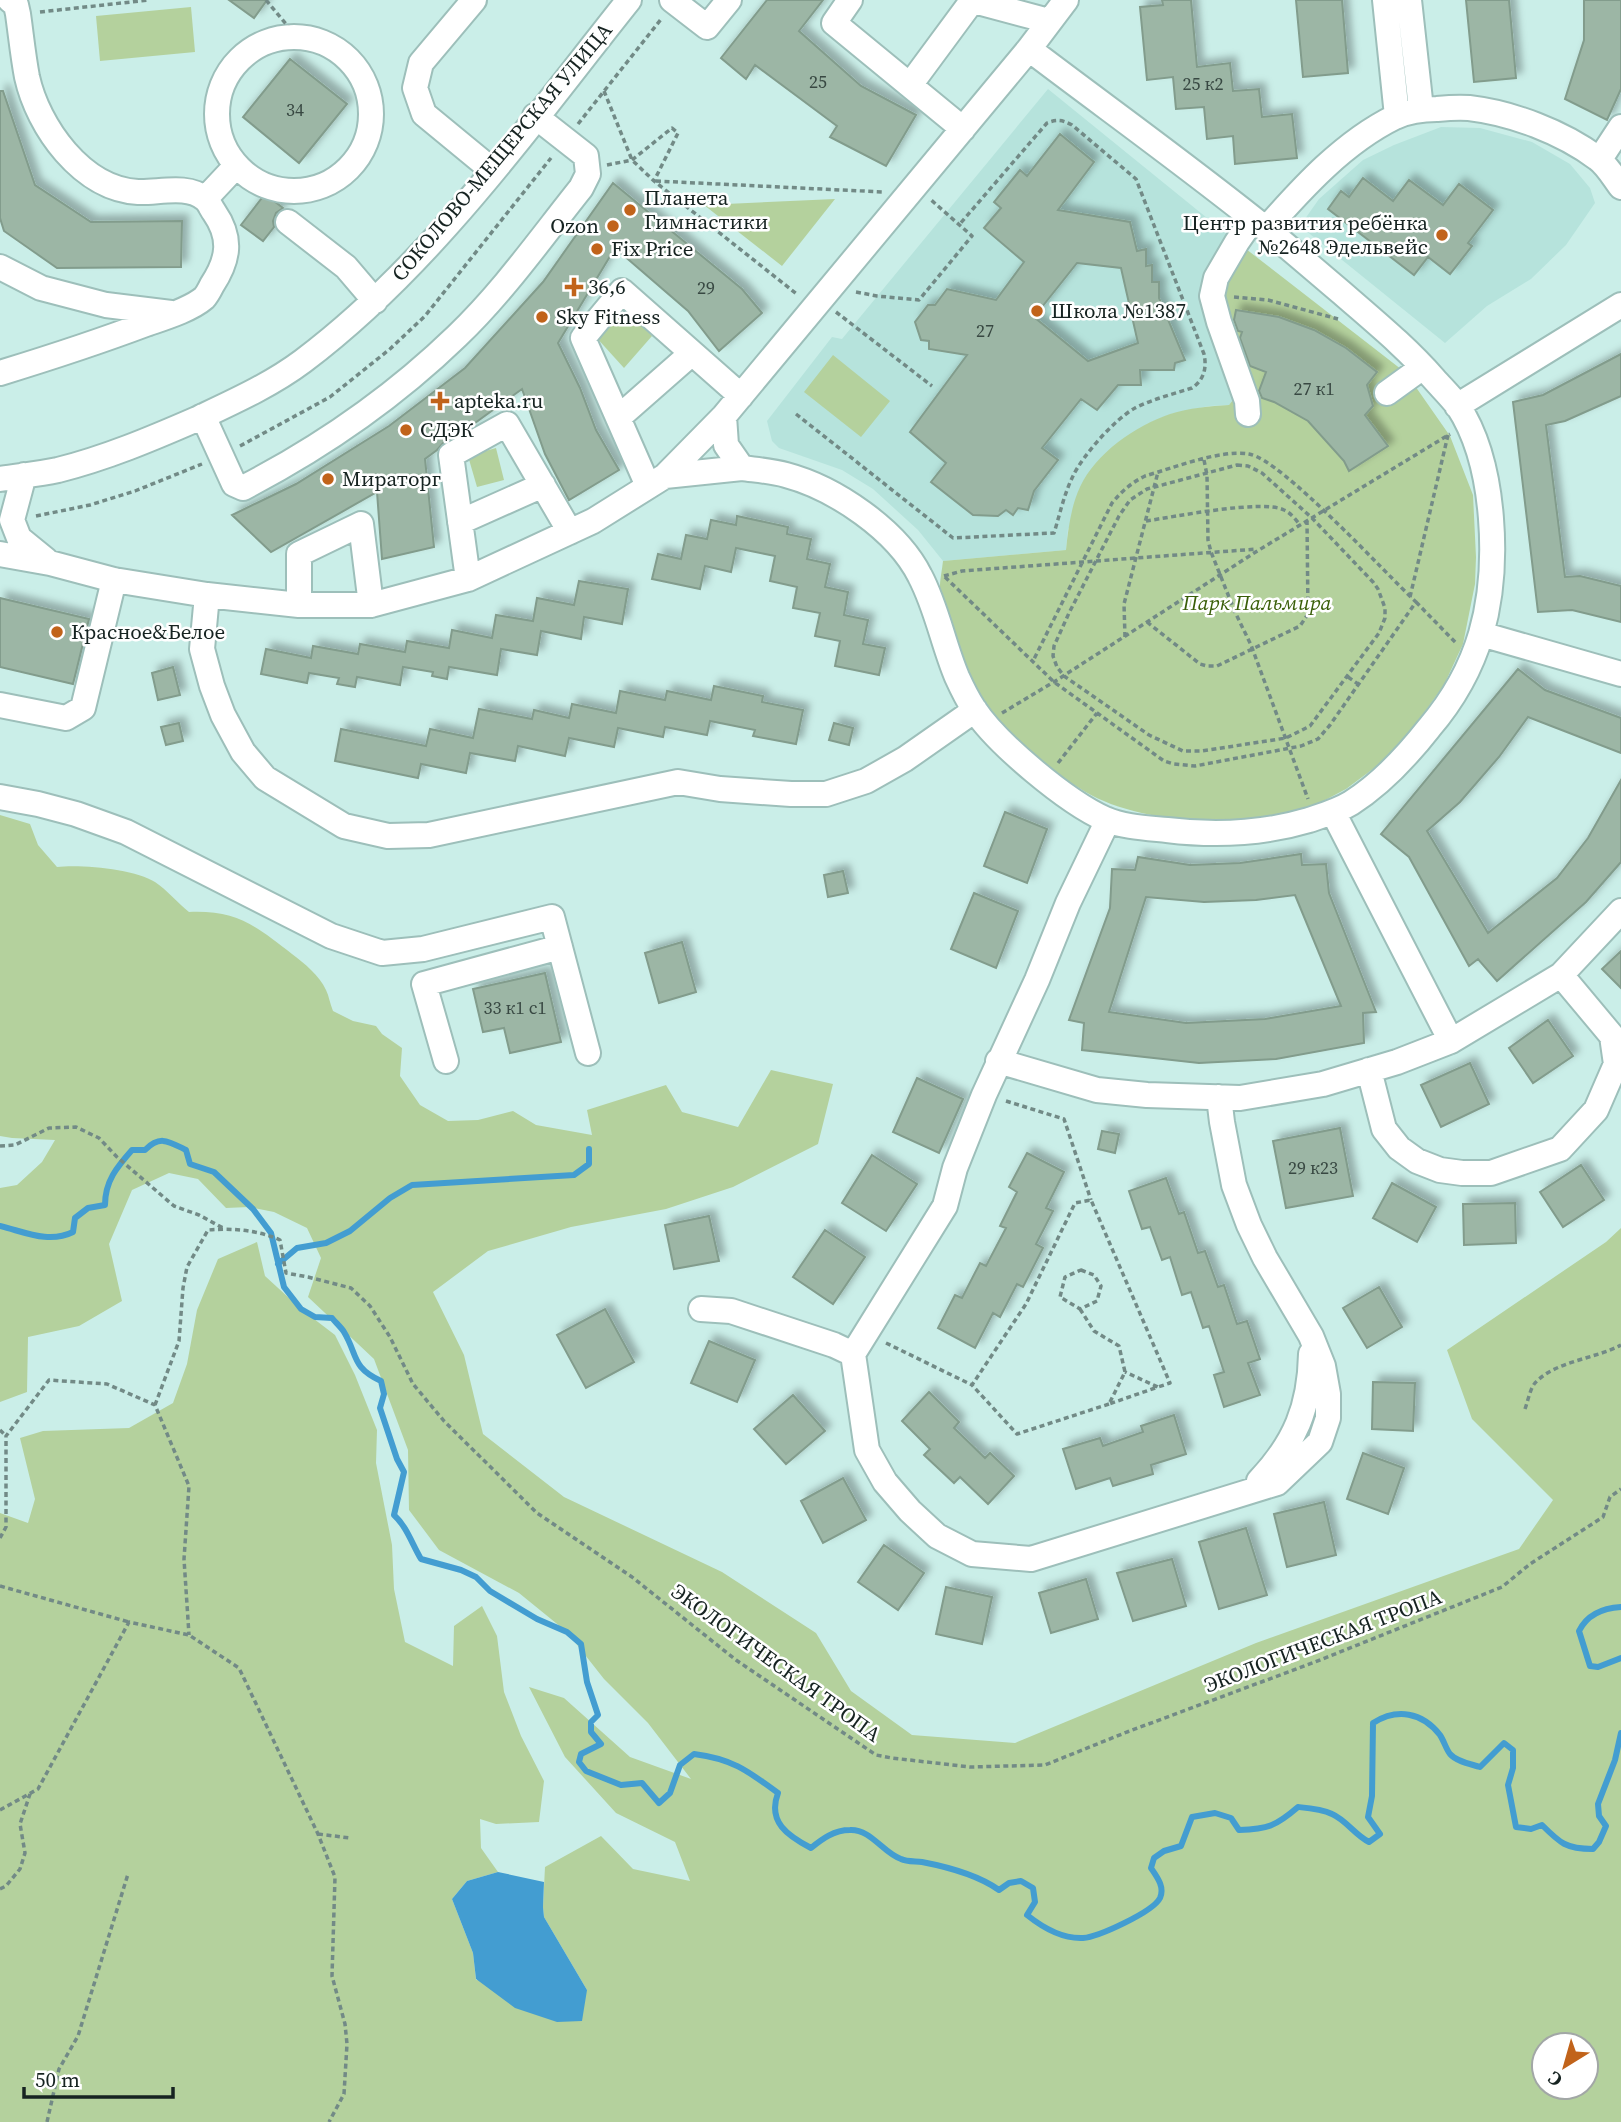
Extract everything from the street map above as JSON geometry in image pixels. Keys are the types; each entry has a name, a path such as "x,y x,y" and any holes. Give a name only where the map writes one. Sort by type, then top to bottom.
{"street":[{"path":"474,0 421,63 415,88 424,114 492,170"},
{"name":"СОКОЛОВО-МЕЩЕРСКАЯ УЛИЦА","path":"12,477 54,471 161,435 260,388 302,362 375,301 418,258 629,0"},
{"path":"672,0 707,27 729,0"},
{"path":"850,0 834,23 963,129"},
{"path":"909,85 971,0 1049,21"},
{"path":"0,554 50,563 114,580 207,595 299,606 371,605 468,579 593,521 657,481 724,416 1029,49 1066,0"},
{"path":"1385,0 1397,116"},
{"path":"1409,0 1421,109"},
{"path":"0,373 79,349 175,313 204,298 221,271 228,244 220,221 205,199 193,193 176,191 135,192 106,183 81,168 56,141 45,124 28,79 14,7"},
{"path":"296,36 333,46 356,66 371,98 370,133 352,168 322,188 294,192 250,177 236,166 221,142 216,113 220,89 233,65 246,53 270,40 296,36"},
{"path":"657,481 742,468 790,476 836,495 891,536 933,579 957,677 980,717 1045,779 1108,820 1161,830 1210,835 1255,832 1324,815 1352,802 1377,783 1413,748 1439,717 1465,676 1481,634 1490,586 1493,540 1479,449 1457,421 1423,367 1403,346 1259,224 1029,49"},
{"path":"1248,414 1247,401 1212,296 1216,278 1237,242 1367,134 1397,116 1421,109 1466,108 1503,114 1534,124 1600,159 1621,187"},
{"path":"203,416 234,484 243,488 351,423 423,367 458,335 498,292 581,188 588,174 586,156 535,116"},
{"path":"1600,159 1621,127"},
{"path":"205,199 236,166"},
{"path":"288,222 346,267 375,301"},
{"path":"0,267 41,288 106,304 175,313"},
{"path":"657,481 618,418 583,338 622,291 741,396"},
{"path":"1457,421 1621,305"},
{"path":"618,418 692,353"},
{"path":"1387,393 1423,367"},
{"path":"724,416 726,445 742,468"},
{"path":"468,579 451,455 508,424 570,532"},
{"path":"12,477 12,520 19,538 50,563"},
{"path":"460,522 542,485"},
{"path":"299,606 299,554 361,524 371,605"},
{"path":"0,705 66,718 83,708 114,580"},
{"path":"207,595 202,649 223,715 243,752 265,778 344,826 388,836 429,835 678,782 720,789 826,794 866,781 980,717"},
{"path":"1481,634 1621,674"},
{"path":"0,797 76,814 126,832 331,936 375,951 402,953 423,949 552,917 588,1053"},
{"path":"1324,815 1451,1041"},
{"path":"1108,820 998,1061 955,1168 944,1206 860,1344 867,1450 885,1482 910,1511 937,1536 972,1554 1031,1559 1277,1483 1320,1442 1328,1418 1328,1394 1323,1366 1311,1336 1265,1258 1249,1225 1234,1185 1219,1097"},
{"path":"998,1061 1097,1090 1147,1095 1240,1098 1323,1084 1397,1062 1451,1041 1561,975 1621,911"},
{"path":"446,1061 424,984 560,947"},
{"path":"1369,1070 1384,1129 1399,1148 1418,1161 1440,1170 1491,1173 1560,1149 1596,1110 1616,1063 1612,1036 1561,975"},
{"path":"701,1309 730,1311 834,1345 860,1344"}],"path":[{"path":"14,7 149,0"},
{"path":"266,0 296,36"},
{"path":"604,91 632,160 654,181 822,298 932,386"},
{"path":"796,414 953,538 1054,533 1073,474 1117,422 1149,402 1192,388 1203,377 1206,366 1204,354 1136,179 1072,125 1064,121 1047,122 960,226"},
{"path":"632,160 672,128 678,133 654,181"},
{"path":"654,181 912,190 972,236 919,300 877,296 822,298"},
{"path":"1212,296 1268,300 1338,319"},
{"path":"980,717 1064,676 1324,511 1457,421"},
{"path":"1410,597 1457,421"},
{"path":"1033,660 1120,492 1134,482 1158,472 1228,454 1256,456 1265,460 1324,511 1472,658"},
{"path":"1205,460 1208,540 1211,552 1253,649 1290,748 1324,815"},
{"path":"1237,465 1255,468 1312,518 1378,589 1385,608 1385,618 1379,633 1315,723 1286,738 1202,751 1183,751 1149,734 1064,676 1056,667 1054,646 1113,529 1130,500 1154,487 1237,465"},
{"path":"1125,636 1124,604 1158,472"},
{"path":"1146,521 1266,505 1283,509 1300,525"},
{"path":"1147,622 1200,664 1207,666 1217,666 1300,626 1308,614 1307,521"},
{"path":"1102,523 1113,529"},
{"path":"933,579 962,571 1259,550"},
{"path":"933,579 1033,660 1054,682 1164,761 1195,766 1290,748 1311,743 1318,738 1416,602"},
{"path":"1348,677 1358,684"},
{"path":"1045,779 1097,713"},
{"path":"860,1344 972,1385 1017,1434 1170,1383 1091,1200 1063,1119 984,1095"},
{"path":"0,1146 15,1144 48,1128 76,1127 99,1138 174,1206 199,1215 224,1229"},
{"path":"972,1385 1026,1304 1075,1203 1091,1200"},
{"path":"189,1635 184,1559 189,1486 155,1405 179,1341 187,1267 208,1230 224,1229"},
{"name":"ЭКОЛОГИЧЕСКАЯ ТРОПА","path":"224,1229 237,1229 280,1240 286,1273 351,1288 370,1306 390,1337 413,1384 444,1421 537,1513 632,1577 736,1660 876,1755 892,1758 970,1767 1045,1765 1502,1587 1530,1564 1603,1517 1612,1495 1621,1489"},
{"path":"1080,1309 1097,1301 1101,1286 1094,1275 1081,1270 1065,1277 1060,1297 1080,1309 1094,1331 1119,1346 1125,1372 1109,1404"},
{"path":"1525,1409 1534,1384 1558,1367 1608,1352 1621,1345"},
{"path":"1125,1372 1157,1387"},
{"path":"0,1538 6,1527 6,1436 49,1380 107,1384 155,1405"},
{"path":"0,1430 6,1436"},
{"path":"0,1586 129,1622 189,1635 239,1668 318,1834 335,1877 332,1976 345,2024 347,2044 344,2094 329,2122"},
{"path":"0,1810 38,1789 129,1622"},
{"path":"0,1889 6,1886 20,1869 25,1853 20,1824 30,1793"},
{"path":"318,1834 350,1838"},
{"path":"47,2122 59,2069 78,2036 128,1874"}],"shaded area":[{"name":"Школа №1387","path":"1048,89 1228,235 1236,396 1229,405 1171,414 1147,424 1068,529 1066,550 943,561 918,530 873,489 842,470 779,448 772,441 767,421 832,337 842,339"},
{"name":"Центр развития ребёнка №2648 Эдельвейс","path":"1441,127 1480,128 1532,142 1570,164 1590,188 1595,203 1566,245 1531,279 1487,306 1445,343 1300,226 1319,199 1363,160"}],"green space":[{"path":"191,7 195,52 100,61 96,16"},
{"path":"835,199 782,266 704,205"},
{"name":"Парк Пальмира","path":"1228,235 1406,373 1450,436 1473,495 1475,584 1463,644 1444,685 1411,731 1381,763 1346,789 1314,806 1290,814 1263,819 1202,821 1141,813 1114,805 1073,784 1036,757 1002,723 975,687 959,653 942,602 940,585 943,561 1066,550 1070,518 1077,494 1087,475 1106,452 1130,433 1170,414 1229,405 1236,396 1237,383 1200,292 1223,252"},
{"path":"622,306 652,336 624,368 595,336"},
{"path":"833,355 890,401 861,437 804,392"},
{"path":"496,448 504,480 477,487 468,456"},
{"path":"0,815 30,824 38,845 57,867 93,867 135,874 155,882 189,912 233,917 267,935 316,975 326,990 333,1011 353,1021 376,1026 382,1034 402,1048 400,1076 420,1105 448,1121 478,1120 513,1111 536,1125 592,1135 587,1110 666,1085 682,1112 738,1127 771,1070 833,1084 818,1144 733,1187 666,1209 571,1227 488,1251 433,1292 464,1355 483,1434 564,1497 722,1572 816,1633 851,1691 912,1735 1015,1743 1256,1643 1519,1549 1553,1500 1472,1419 1447,1350 1606,1242 1621,1228 1621,2122 0,2122 0,1513 28,1523 35,1499 20,1438 43,1431 129,1428 173,1403 187,1364 197,1310 218,1259 257,1242 265,1276 335,1335 355,1375 377,1430 376,1463 392,1545 394,1589 405,1642 453,1666 454,1626 482,1606 497,1636 504,1692 521,1736 544,1781 539,1822 496,1824 480,1819 481,1848 498,1872 467,1881 452,1899 473,1953 476,1980 587,1990 544,1917 545,1867 601,1836 633,1869 690,1881 675,1842 616,1813 565,1757 529,1687 564,1698 630,1757 691,1779 648,1723 604,1679 567,1632 519,1593 439,1550 409,1510 408,1450 374,1359 308,1297 321,1258 307,1228 274,1212 249,1207 226,1208 198,1179 169,1173 132,1190 109,1244 122,1301 79,1326 28,1337 27,1392 0,1402 0,1188 17,1185 42,1162 55,1140 0,1136"}],"water":[{"path":"498,1872 544,1882 544,1917 587,1990 582,2021 557,2022 515,2008 476,1979 473,1953 452,1899 467,1881"}],"building":[{"path":"229,0 267,0 254,18"},
{"path":"767,0 823,0 799,31 861,86 916,115 886,166 830,137 837,126 755,65 746,79 721,58"},
{"path":"1162,0 1191,0 1197,67 1230,63 1233,91 1259,89 1262,117 1292,114 1297,158 1235,164 1233,136 1207,139 1204,107 1176,109 1173,77 1147,80 1140,7 1163,5"},
{"path":"1296,0 1342,0 1348,73 1303,77"},
{"path":"1466,0 1509,0 1516,78 1474,82"},
{"path":"1584,0 1621,0 1621,89 1607,120 1565,99 1584,40"},
{"path":"290,59 347,104 299,163 243,117"},
{"path":"0,91 3,91 35,185 91,222 182,221 181,267 57,268 4,231 0,218"},
{"path":"1060,134 1094,162 1058,210 1130,222 1137,251 1146,249 1146,266 1152,265 1152,282 1159,282 1159,298 1185,360 1175,363 1174,370 1140,370 1141,385 1118,385 1097,410 1081,399 1042,448 1058,460 1034,491 1028,510 1018,508 1013,515 1006,510 998,516 973,515 931,482 946,463 910,432 967,355 929,349 929,341 921,340 915,322 928,305 935,305 947,289 996,300 1024,262 984,228 1001,208 994,202 1020,170 1027,176","holes":["1077,263 1121,268 1138,343 1088,361 1034,317"]},
{"path":"1363,178 1393,201 1409,180 1443,205 1459,184 1493,210 1468,243 1472,246 1450,274 1428,257 1414,275 1328,209 1341,191 1349,197"},
{"path":"613,183 742,289 762,313 719,351 688,311 615,248 558,343 580,388 596,430 619,470 569,500 545,454 522,389 464,431 444,442 425,459 434,547 382,559 377,492 271,552 232,515 296,484 389,426 465,368 543,282"},
{"path":"265,194 283,208 276,213 274,227 263,241 241,225"},
{"path":"1236,310 1279,317 1314,330 1346,348 1377,372 1367,385 1373,406 1365,415 1388,446 1349,471 1344,461 1308,421 1262,398 1259,391 1266,372 1250,366 1240,338 1242,332 1238,331 1234,320"},
{"path":"1621,354 1621,396 1565,421 1546,425 1565,577 1580,576 1621,586 1621,622 1572,610 1538,612 1513,402 1543,395"},
{"path":"737,516 788,527 787,534 811,539 807,559 830,564 825,587 848,592 844,615 868,620 863,644 885,648 879,675 835,666 840,641 815,636 820,613 793,608 797,587 770,581 775,556 736,548 731,572 705,566 700,589 652,579 658,554 681,559 686,535 707,539 711,520 736,525"},
{"path":"579,581 628,589 622,624 584,617 581,639 541,631 537,655 501,649 497,675 449,667 447,679 432,676 433,672 403,667 400,685 357,677 355,687 337,684 339,678 309,673 307,683 261,674 266,649 311,658 313,646 358,654 360,644 405,652 407,641 449,648 452,630 492,638 496,615 533,621 537,598 574,605"},
{"path":"0,598 89,619 73,684 0,667"},
{"path":"173,667 180,695 158,700 152,673"},
{"path":"1518,669 1545,690 1621,718 1621,753 1528,717 1499,757 1460,802 1427,831 1488,933 1557,878 1588,838 1621,780 1621,862 1586,902 1497,981 1478,959 1469,966 1409,857 1381,834"},
{"path":"714,686 763,696 762,702 803,710 796,744 753,736 755,730 710,721 707,735 665,727 663,737 618,728 614,747 569,738 565,756 518,746 515,761 470,753 466,773 421,764 418,778 335,761 341,729 426,746 430,729 473,738 479,709 532,719 534,710 569,718 572,704 616,713 620,691 665,700 667,691 711,700"},
{"path":"179,723 183,741 166,745 161,727"},
{"path":"834,723 853,728 849,745 829,740"},
{"path":"1005,812 1047,829 1027,883 984,866"},
{"path":"1301,854 1302,865 1326,864 1329,893 1376,1012 1363,1013 1364,1043 1276,1059 1199,1063 1082,1050 1084,1023 1069,1020 1110,908 1112,869 1135,870 1138,857 1190,865 1240,863","holes":["1295,895 1341,1006 1265,1019 1186,1023 1109,1012 1146,897 1204,902"]},
{"path":"843,871 848,893 828,897 824,875"},
{"path":"974,893 1018,911 996,968 951,949"},
{"path":"682,942 696,992 659,1003 645,953"},
{"path":"1621,951 1621,988 1602,969"},
{"path":"545,973 561,1042 510,1053 504,1028 483,1032 473,989"},
{"path":"1548,1020 1573,1056 1533,1083 1509,1048"},
{"path":"1470,1063 1489,1104 1441,1127 1421,1085"},
{"path":"917,1078 963,1099 939,1153 893,1132"},
{"path":"1340,1128 1353,1196 1286,1208 1273,1141"},
{"path":"1102,1131 1119,1134 1115,1153 1098,1149"},
{"path":"1027,1153 1064,1172 1046,1208 1053,1211 1036,1244 1043,1248 1023,1287 1017,1284 1000,1317 993,1313 975,1348 938,1328 955,1295 962,1298 980,1263 986,1266 1006,1228 1000,1226 1017,1192 1009,1187"},
{"path":"872,1155 917,1184 886,1231 842,1203"},
{"path":"1581,1165 1604,1200 1563,1227 1540,1192"},
{"path":"1166,1178 1179,1214 1184,1212 1198,1253 1205,1251 1218,1287 1224,1285 1237,1324 1247,1321 1260,1359 1248,1363 1260,1395 1224,1407 1214,1375 1224,1372 1209,1326 1203,1328 1191,1292 1182,1295 1170,1257 1162,1260 1150,1227 1142,1229 1129,1191"},
{"path":"1392,1183 1436,1207 1417,1242 1373,1218"},
{"path":"1515,1203 1516,1243 1464,1245 1463,1204"},
{"path":"709,1216 719,1261 674,1269 665,1225"},
{"path":"825,1230 865,1257 833,1304 793,1277"},
{"path":"1379,1287 1402,1327 1367,1348 1343,1308"},
{"path":"605,1309 634,1362 586,1388 557,1335"},
{"path":"709,1341 755,1360 737,1402 691,1383"},
{"path":"1373,1382 1415,1383 1413,1431 1372,1429"},
{"path":"929,1392 959,1422 954,1428 985,1458 990,1453 1014,1476 988,1504 960,1477 954,1483 924,1455 930,1449 902,1421"},
{"path":"793,1395 825,1431 786,1464 754,1429"},
{"path":"1174,1415 1186,1454 1151,1465 1153,1474 1113,1486 1110,1478 1076,1489 1063,1449 1100,1438 1103,1446 1143,1432 1141,1426"},
{"path":"1363,1453 1404,1468 1388,1514 1347,1499"},
{"path":"843,1478 866,1520 823,1543 801,1501"},
{"path":"1324,1502 1336,1555 1287,1567 1274,1514"},
{"path":"1246,1528 1267,1595 1219,1609 1199,1542"},
{"path":"884,1545 924,1573 898,1610 858,1582"},
{"path":"1172,1559 1186,1606 1133,1621 1117,1573"},
{"path":"1086,1579 1098,1619 1051,1633 1039,1593"},
{"path":"946,1587 992,1597 982,1644 936,1634"}],"waterway":[{"path":"0,1226 46,1237 73,1232 75,1218 88,1208 105,1205 110,1182 132,1150 145,1150 160,1141 186,1150 190,1164 214,1172 253,1209 271,1233 284,1287 301,1309 315,1317 332,1318 344,1332 356,1360 365,1371 381,1381 384,1394 380,1408 404,1472 394,1515 406,1530 421,1559 476,1577 490,1591 537,1619 567,1632 581,1644 587,1682 598,1715 591,1722 591,1732 601,1744 581,1754 579,1762 586,1771 621,1785 642,1783 659,1803 670,1793 680,1765 694,1754 719,1759 749,1772 778,1793 775,1812 782,1827 811,1848 834,1833 844,1830 857,1831 871,1837 901,1859 962,1872 999,1890 1009,1883 1021,1881 1033,1888 1035,1902 1027,1915 1060,1934 1075,1938 1090,1937 1124,1923 1155,1904 1162,1890 1151,1868 1154,1858 1164,1851 1181,1846 1192,1817 1215,1813 1231,1818 1239,1830 1249,1830 1271,1825 1298,1807 1311,1808 1337,1817 1369,1842 1380,1834 1368,1817 1372,1796 1373,1723 1391,1715 1409,1715 1425,1721 1440,1735 1453,1757 1480,1767 1504,1743 1513,1750 1513,1768 1508,1785 1516,1827 1531,1829 1542,1825 1564,1844 1593,1849 1606,1826 1599,1816 1598,1804 1615,1760 1621,1733"},
{"path":"278,1264 297,1248 326,1243 350,1231 390,1198 412,1185 574,1175 589,1164 589,1149"},
{"path":"1621,1607 1596,1613 1579,1631 1590,1666 1598,1667 1621,1658"}],"place":[{"name":"Планета Гимнастики","path":"630,210"},
{"name":"Ozon","path":"613,226"},
{"name":"Центр развития ребёнка №2648 Эдельвейс","path":"1442,235"},
{"name":"Fix Price","path":"597,249"},
{"name":"36,6","path":"574,287"},
{"name":"Школа №1387","path":"1037,311"},
{"name":"Sky Fitness","path":"542,317"},
{"name":"apteka.ru","path":"440,401"},
{"name":"СДЭК","path":"406,430"},
{"name":"Мираторг","path":"328,479"},
{"name":"Красное&Белое","path":"57,632"}]}
